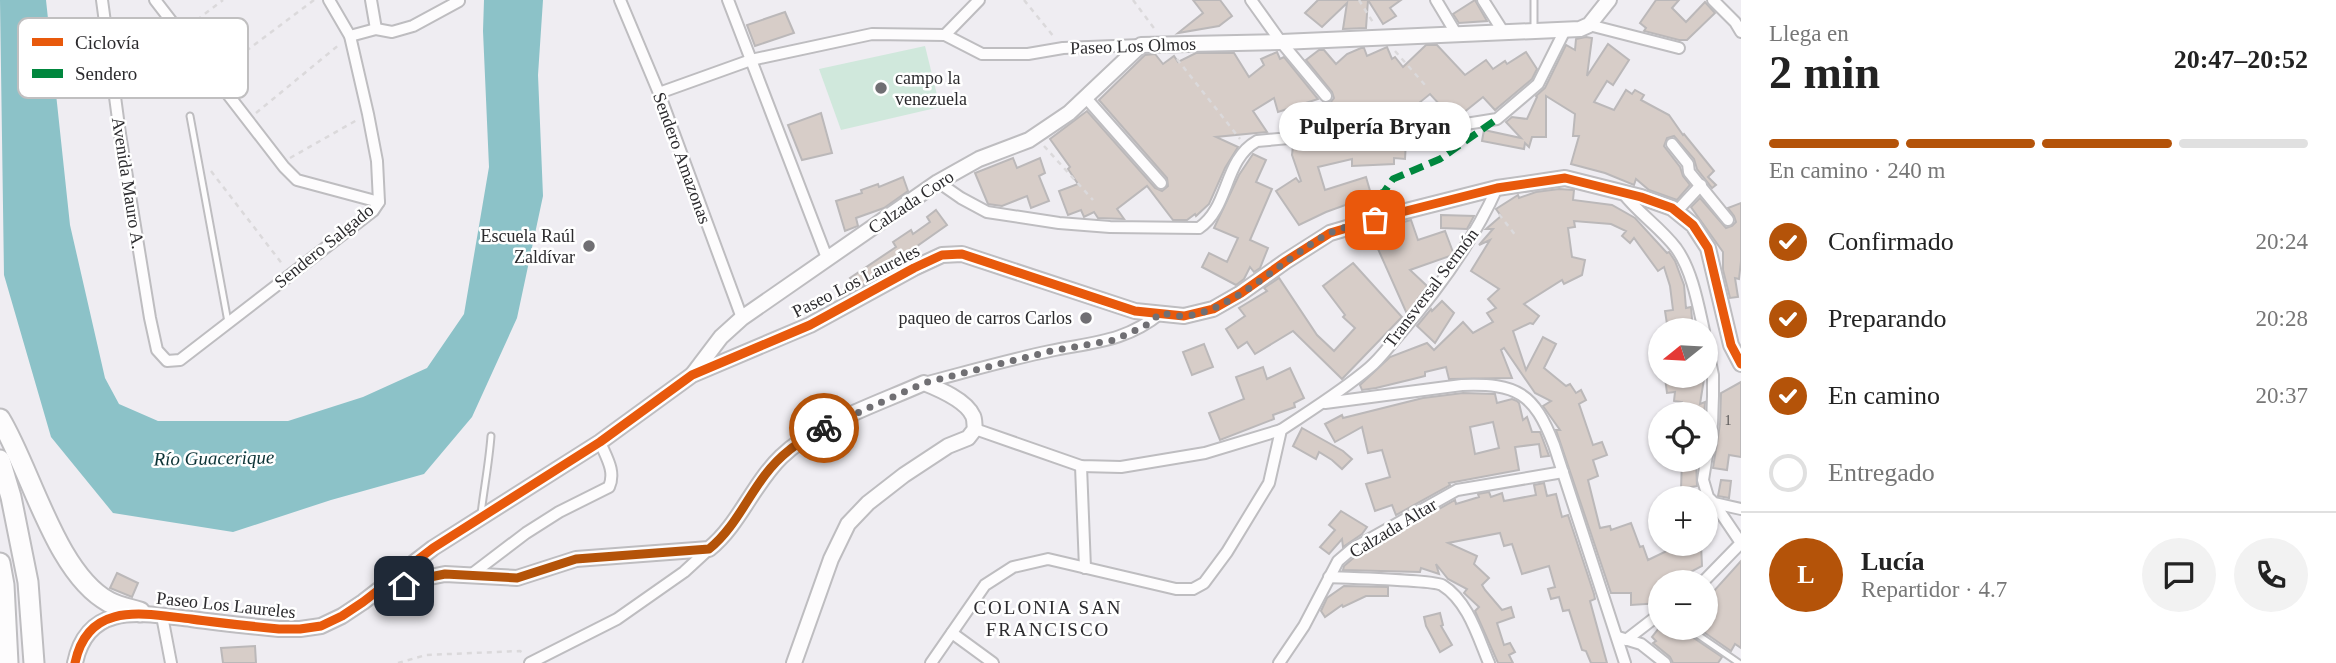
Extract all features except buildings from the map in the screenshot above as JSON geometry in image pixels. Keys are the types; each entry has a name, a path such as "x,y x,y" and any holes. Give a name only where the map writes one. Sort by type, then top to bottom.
{"highway":[{"path":"0,419 67,561 85,584 109,602 140,612"},
{"path":"0,460 11,497 28,582 34,663"},
{"path":"0,566 5,585 8,663"}],"street":[{"name":"Avenida Mauro A.","path":"102,0 104,18"},
{"path":"155,0 169,18"},
{"name":"Sendero Salgado","path":"167,361 180,360 373,211 379,202 377,161 350,36 329,0"},
{"path":"371,0 376,29"},
{"name":"Sendero Amazonas","path":"620,0 659,93 742,318"},
{"path":"728,0 827,258"},
{"path":"945,35 979,0"},
{"path":"1251,0 1281,42 1326,96"},
{"path":"1436,0 1457,35"},
{"path":"1483,0 1504,33"},
{"path":"1713,0 1739,24"},
{"path":"350,36 376,29 392,32 413,26 459,1"},
{"path":"1602,3 1589,25 1679,48"},
{"name":"Paseo Los Olmos","path":"659,93 751,60 872,34 945,35 982,54 1028,54 1063,48 1534,32 1580,29 1589,25"},
{"path":"938,182 987,212 1059,223 1110,227 1199,228 1209,221 1216,210 1238,158 1256,141 1447,127 1497,119 1538,84 1565,30"},
{"name":"Calzada Coro","path":"692,375 721,337 742,318 938,182 979,159 1034,136 1069,113 1141,45"},
{"name":"Avenida Mauro A.","path":"115,98 150,318 158,350 167,361"},
{"path":"231,98 297,180 379,202"},
{"path":"1086,98 1161,183"},
{"path":"1672,144 1688,164 1689,172 1728,220"},
{"name":"Paseo Los Laureles","path":"75,663 81,641 100,624 114,617 140,612 279,629 321,626 363,602 433,548 600,442 692,375 810,325 914,268 942,256 962,254 1135,311 1184,316 1213,309 1330,233 1497,188 1565,178 1661,205 1676,212 1692,225 1708,248 1731,345 1741,363"},
{"path":"1676,212 1701,185"},
{"name":"Transversal Sermón","path":"975,429 1081,467 1121,467 1205,453 1281,430 1371,367 1455,263 1484,218 1497,188"},
{"path":"1623,193 1633,207 1654,224 1677,249 1687,271 1700,318"},
{"path":"533,661 617,619 684,572 728,530 766,474 782,456 820,430 924,383 1051,351 1114,340 1145,326 1161,313"},
{"path":"794,663 831,559 848,524 868,503 904,475 948,446 968,438 975,429 974,416 960,401 924,383"},
{"path":"1322,403 1484,384 1507,387 1528,399 1543,417 1585,542 1622,639 1625,663"},
{"path":"1705,486 1703,480 1712,424 1713,388"},
{"path":"931,663 985,585 1013,567 1048,559 1176,590 1192,589 1204,583 1227,552 1269,483 1281,430"},
{"path":"472,575 526,533 559,512 609,487 613,479 612,471 600,442"},
{"path":"1081,467 1084,568"},
{"name":"Calzada Altar","path":"1279,663 1304,626 1338,562 1352,549 1457,490 1563,472"},
{"path":"1718,504 1741,509"},
{"path":"1715,570 1741,543 1718,509"},
{"path":"363,602 425,578 445,574 496,579 517,578 576,559 709,549"},
{"path":"1329,577 1440,583 1456,597 1468,615 1489,663"},
{"path":"162,616 171,663"},
{"path":"1622,639 1648,622"},
{"path":"952,633 993,663"},
{"path":"1622,639 1642,644 1665,663"}],"lane":[{"path":"1534,0 1534,32"},
{"path":"190,117 228,322"},
{"path":"481,518 491,436"},
{"path":"1705,640 1739,663"}],"path":[{"path":"199,18 223,0"},
{"path":"248,50 314,0"},
{"path":"1024,0 1063,48"},
{"path":"1133,0 1247,147"},
{"path":"1359,0 1382,38 1425,85"},
{"path":"248,120 350,36"},
{"path":"1326,96 1356,132"},
{"path":"281,163 368,114"},
{"path":"1034,136 1093,200"},
{"path":"197,152 290,274"},
{"path":"1490,204 1516,236"},
{"path":"398,663 426,655 488,652 520,652 533,661"}],"green space":[{"name":"campo la venezuela","path":"925,46 940,107 841,130 819,69"}],"water":[{"name":"Río Guacerique","path":"0,0 46,0 48,18 18,18 18,98 56,98 70,225 105,378 119,404 158,421 288,421 363,397 427,368 464,314 489,167 484,0 543,0 538,75 543,196 517,318 472,417 424,474 331,500 233,532 113,513 51,437 4,275"}],"marked path":[{"path":"1377,195 1384,192 1393,179 1440,159 1497,119"}],"cycle path":[{"path":"75,663 82,643 92,629 105,620 121,616 155,615 279,629 321,626 363,602 433,548 600,442 692,375 810,325 942,255 962,254 1135,311 1184,316 1213,309 1330,233 1497,188 1565,178 1641,197 1672,208 1693,225 1708,248 1731,345 1741,364"}],"way so far":[{"path":"824,428 924,383 1051,351 1114,340 1145,326 1161,313 1184,316 1213,309 1330,233 1375,220"}],"place":[{"name":"campo la venezuela","path":"881,88"},
{"name":"Pulpería Bryan","path":"1375,220"},
{"name":"Escuela Raúl Zaldívar","path":"589,246"},
{"name":"paqueo de carros Carlos","path":"1086,318"}],"district":[{"name":"COLONIA SAN FRANCISCO","path":"1048,618"}],"route":[{"path":"404,586 445,574 496,579 517,578 576,559 709,549 728,530 766,474 782,456 802,440 824,428"}]}
